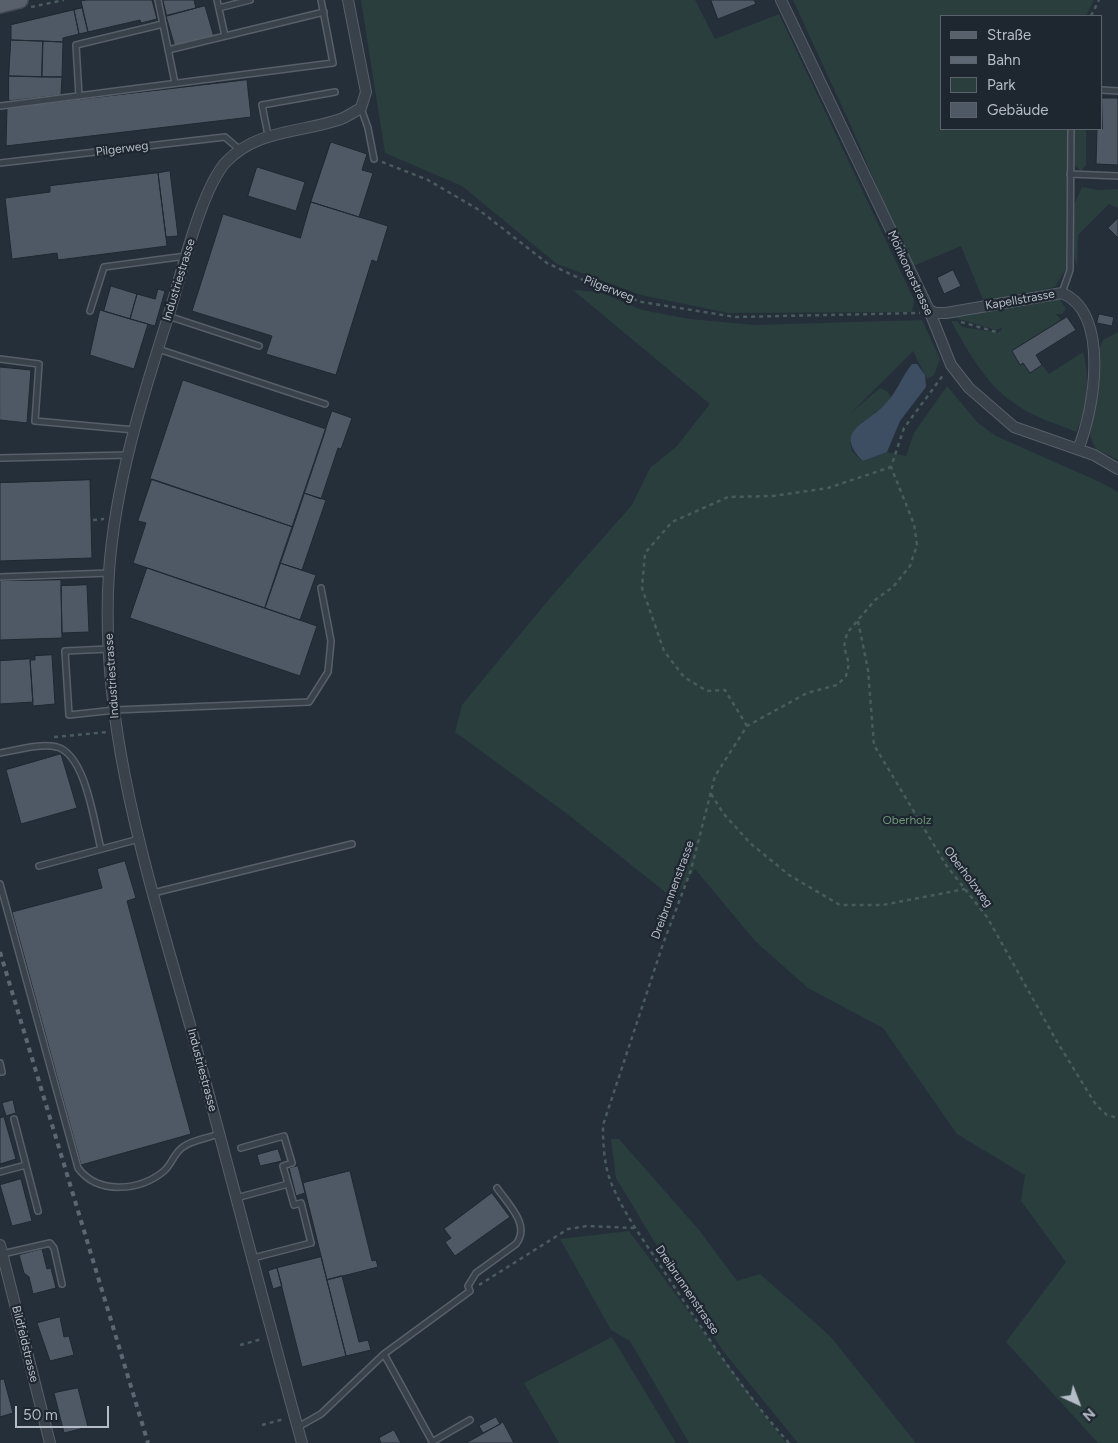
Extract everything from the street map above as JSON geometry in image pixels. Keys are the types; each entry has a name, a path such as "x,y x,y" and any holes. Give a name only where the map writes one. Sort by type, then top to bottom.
{"main road":[{"path":"0,5 20,0"}],"street":[{"path":"348,0 366,92 361,108"},
{"name":"Mörikonerstrasse","path":"781,0 929,310 951,365 968,388 1014,427 1078,449 1118,469"},
{"name":"Industriestrasse","path":"302,1443 139,838 117,731 110,649 109,573 116,518 134,430 187,256 214,178 224,163 240,150 268,135 342,119 361,108"},
{"name":"Kapellstrasse","path":"929,310 936,313 946,313 1062,293 1073,298 1083,312 1092,336 1094,367 1092,402 1078,449"},
{"name":"Bildfeldstrasse","path":"1,1248 50,1443"}],"lane":[{"path":"158,0 175,84"},
{"path":"217,0 225,36"},
{"path":"219,8 250,0"},
{"path":"0,106 333,62 321,0"},
{"path":"168,50 324,12"},
{"path":"79,96 76,45 163,24"},
{"path":"1103,90 1118,91"},
{"path":"268,135 262,105 335,92"},
{"path":"361,108 368,128 374,159"},
{"path":"1062,293 1070,270 1071,130"},
{"name":"Pilgerweg","path":"0,163 225,137 240,150"},
{"path":"1070,174 1118,176"},
{"path":"90,311 104,267 187,256"},
{"path":"168,316 259,346"},
{"path":"158,349 325,404"},
{"path":"0,359 39,364 34,420 134,430"},
{"path":"0,458 128,455"},
{"path":"0,577 109,573"},
{"path":"110,649 66,651 69,715 115,710 309,702 328,672 331,641 321,588"},
{"path":"0,753 47,746 58,747 71,755 80,770 101,849"},
{"path":"39,866 139,838"},
{"path":"153,893 352,844"},
{"path":"0,884 78,1168 83,1175 88,1180 112,1188 139,1183 165,1170 184,1146 219,1134"},
{"path":"0,1063 2,1072"},
{"path":"14,1118 38,1211"},
{"path":"241,1148 284,1136 292,1164 283,1166 294,1205 301,1202 311,1243 253,1258"},
{"path":"0,1172 26,1164"},
{"path":"236,1198 288,1184"},
{"path":"297,1427 321,1414 384,1354 470,1291 468,1286 476,1273 512,1248 521,1237 521,1224 496,1188"},
{"path":"1,1248 50,1243 54,1248 62,1284"},
{"path":"384,1354 433,1442 470,1420"}],"path":[{"path":"1092,15 1100,0"},
{"name":"Pilgerweg","path":"374,159 404,168 479,210 547,263 600,288 642,302 735,317 916,314 929,310"},
{"path":"959,322 1000,333"},
{"path":"747,726 725,690 706,691 684,677 664,651 642,588 645,553 672,522 728,497 773,496 828,488 891,468 904,428 951,365"},
{"name":"Dreibrunnenstrasse","path":"789,1443 773,1426 702,1329 634,1228 611,1184 603,1150 603,1125 663,944 691,870 715,776 747,726 807,693 837,685 846,676 849,664 844,647 847,633 875,600 893,587 910,566 917,545 914,524 891,468"},
{"name":"Oberholzweg","path":"858,621 868,670 874,745 946,865 987,917 1056,1040 1096,1105 1107,1115 1118,1118"},
{"path":"49,738 117,731"},
{"path":"710,793 723,813 750,843 789,875 840,905 883,905 965,889"},
{"path":"470,1291 568,1229 588,1226 634,1228"},
{"path":"240,1345 273,1336"},
{"path":"262,1425 295,1417"}],"green space":[{"path":"361,0 695,0 715,39 779,14 914,300 912,312 728,313 641,295 557,264 462,186 385,153"},
{"path":"793,0 1094,0 1086,15 940,15 940,130 1068,130 1066,269 1055,287 984,302 961,246 911,267 851,126"},
{"path":"1074,130 1086,130 1086,165 1081,171 1072,163"},
{"path":"1082,187 1099,190 1118,189 1118,208 1109,204 1078,235 1077,267 1073,250 1072,209"},
{"name":"Oberholz","path":"573,290 600,292 642,310 690,319 755,325 922,320 940,359 934,375 927,379 913,351 851,413 880,388 887,391 891,397 886,404 859,425 850,443 852,451 862,461 887,452 906,456 914,433 947,386 978,423 996,436 1102,483 1118,492 1118,1443 1098,1443 1006,1342 1066,1262 1021,1201 1025,1175 957,1134 883,1028 808,988 755,941 695,869 674,899 566,813 455,732 462,705 550,598 632,505 650,468 676,447 710,404"},
{"path":"1042,299 1060,300 1066,309 1062,314 1056,314 1061,320 1012,352 1020,364 1023,363 1030,372 1042,365 1049,374 1083,352 1087,372 1087,393 1083,414 1076,432 1040,418 1008,399 988,379 951,321 957,321 962,327 1000,333 1002,328 996,330 952,317"},
{"path":"1118,332 1118,460 1096,449 1090,436 1098,383 1097,355 1103,340"},
{"path":"611,1139 619,1139 699,1230 737,1281 760,1274 830,1336 916,1443 798,1443 723,1351 669,1266 616,1178"},
{"path":"629,1231 786,1443 689,1443 630,1341 611,1330 560,1239"},
{"path":"612,1337 676,1443 559,1443 524,1383"}],"water":[{"path":"912,364 917,364 925,375 926,387 900,421 887,452 863,461 854,450 851,442 852,435 856,428 890,399"}],"building":[{"path":"152,0 157,19 141,23 140,20 88,32 81,1"},
{"path":"163,0 194,0 196,8 167,16"},
{"path":"711,0 754,0 756,4 718,19"},
{"path":"205,6 214,37 175,47 166,16"},
{"path":"82,8 88,32 79,34 74,10"},
{"path":"74,10 79,34 63,38 63,42 11,40 11,25"},
{"path":"11,40 43,41 42,77 9,76"},
{"path":"43,41 63,42 62,77 42,77"},
{"path":"9,76 62,77 61,95 9,101"},
{"path":"247,80 251,117 6,146 7,108"},
{"path":"1103,98 1118,98 1118,165 1096,164 1097,130 1103,130"},
{"path":"331,142 367,154 362,170 373,173 359,217 311,202"},
{"path":"257,167 305,182 296,211 248,196"},
{"path":"170,171 178,236 166,237 158,173"},
{"path":"158,173 167,246 58,260 57,253 12,259 5,198 50,192 50,186"},
{"path":"311,202 388,226 377,262 372,260 336,375 266,354 272,336 192,311 223,214 300,238"},
{"path":"1118,218 1118,238 1108,228"},
{"path":"953,270 961,286 944,294 937,278"},
{"path":"111,286 137,294 130,319 104,311"},
{"path":"158,289 165,291 155,326 130,319 137,294 155,299"},
{"path":"100,310 148,324 134,369 90,355"},
{"path":"1099,314 1114,317 1112,326 1097,323"},
{"path":"1067,317 1076,330 1036,355 1042,365 1030,373 1023,363 1020,365 1012,351"},
{"path":"0,367 31,370 27,423 0,420"},
{"path":"183,380 326,429 293,527 150,479"},
{"path":"332,411 352,418 341,449 338,448 321,499 304,493"},
{"path":"152,479 293,527 265,608 133,563 146,523 138,521"},
{"path":"90,480 92,558 0,561 0,483"},
{"path":"304,493 326,500 302,570 280,563"},
{"path":"280,563 316,575 300,620 265,608"},
{"path":"147,568 317,626 300,676 130,618"},
{"path":"61,580 62,638 0,640 0,581"},
{"path":"87,585 89,632 62,633 61,586"},
{"path":"52,655 55,704 33,706 30,660 35,660 35,656"},
{"path":"30,659 33,702 0,704 0,661"},
{"path":"61,754 77,808 21,824 6,770"},
{"path":"125,861 136,898 127,901 191,1134 81,1165 12,912 102,888 97,869"},
{"path":"13,1100 16,1113 6,1116 2,1103"},
{"path":"4,1117 16,1159 0,1164 0,1118"},
{"path":"278,1149 282,1161 260,1166 257,1155"},
{"path":"298,1166 305,1193 296,1196 289,1168"},
{"path":"350,1171 372,1261 376,1260 378,1267 327,1280 303,1183"},
{"path":"21,1179 32,1221 12,1226 0,1185"},
{"path":"492,1193 510,1217 455,1256 445,1242 451,1238 444,1229"},
{"path":"42,1249 47,1269 51,1268 56,1288 33,1294 29,1277 24,1273 19,1255"},
{"path":"321,1257 346,1356 302,1367 277,1268"},
{"path":"277,1268 282,1286 273,1289 268,1271"},
{"path":"342,1276 359,1342 368,1340 371,1350 346,1356 327,1280"},
{"path":"60,1317 64,1337 69,1336 74,1355 50,1361 37,1323"},
{"path":"4,1379 13,1413 0,1417 0,1380"},
{"path":"78,1388 88,1427 64,1433 54,1393"},
{"path":"496,1417 500,1424 483,1433 479,1426"},
{"path":"503,1422 514,1443 466,1443 500,1424"},
{"path":"394,1430 401,1443 381,1443 379,1438"}],"railway":[{"path":"0,952 148,1443"}]}
